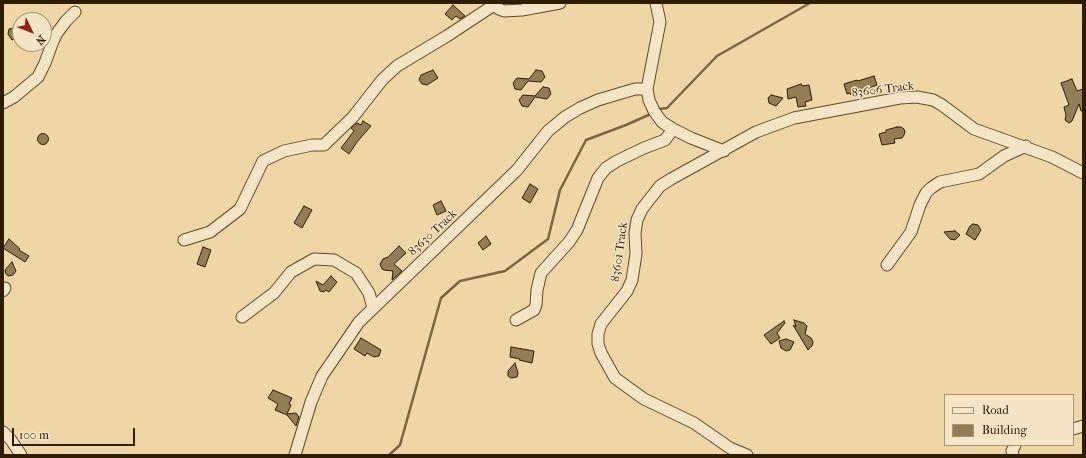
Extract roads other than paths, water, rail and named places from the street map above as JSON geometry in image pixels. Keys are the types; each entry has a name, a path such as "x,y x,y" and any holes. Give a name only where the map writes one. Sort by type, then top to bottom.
{"street":[{"path":"184,240 210,232 240,209 263,161 284,151 312,145 324,145 353,117 382,80 398,66 447,36 493,4 504,11 522,10 560,3"},
{"path":"656,3 660,22 647,89 649,100 662,122 691,138 724,151"},
{"path":"3,103 14,97 38,77 57,33 75,12"},
{"name":"83630 Track","path":"294,455 311,402 322,376 359,322 517,170 548,131 565,117 598,100 635,89 647,89"},
{"name":"83606 Track","path":"724,151 756,132 794,118 900,98 917,97 933,100 942,104 974,128 1052,156 1083,173"},
{"path":"516,320 534,310 536,305 538,282 541,273 569,242 577,230 598,178 606,168 644,148 665,140 673,129"},
{"path":"888,265 911,232 920,205 926,193 931,188 940,182 979,174 1004,156 1026,146"},
{"name":"83601 Track","path":"724,151 660,186 642,209 637,220 635,233 636,254 632,280 627,291 601,324 598,334 598,344 601,353 615,378 644,399 694,422 730,448 747,455"},
{"path":"242,317 274,293 291,272 314,259 334,260 356,273 370,293 373,308"},
{"path":"3,432 11,440 21,455"}],"waterway":[{"path":"659,109 667,108 717,56 810,3"},
{"path":"389,455 400,445 441,298 460,281 505,271 548,239 560,190 586,140 653,113"}]}
